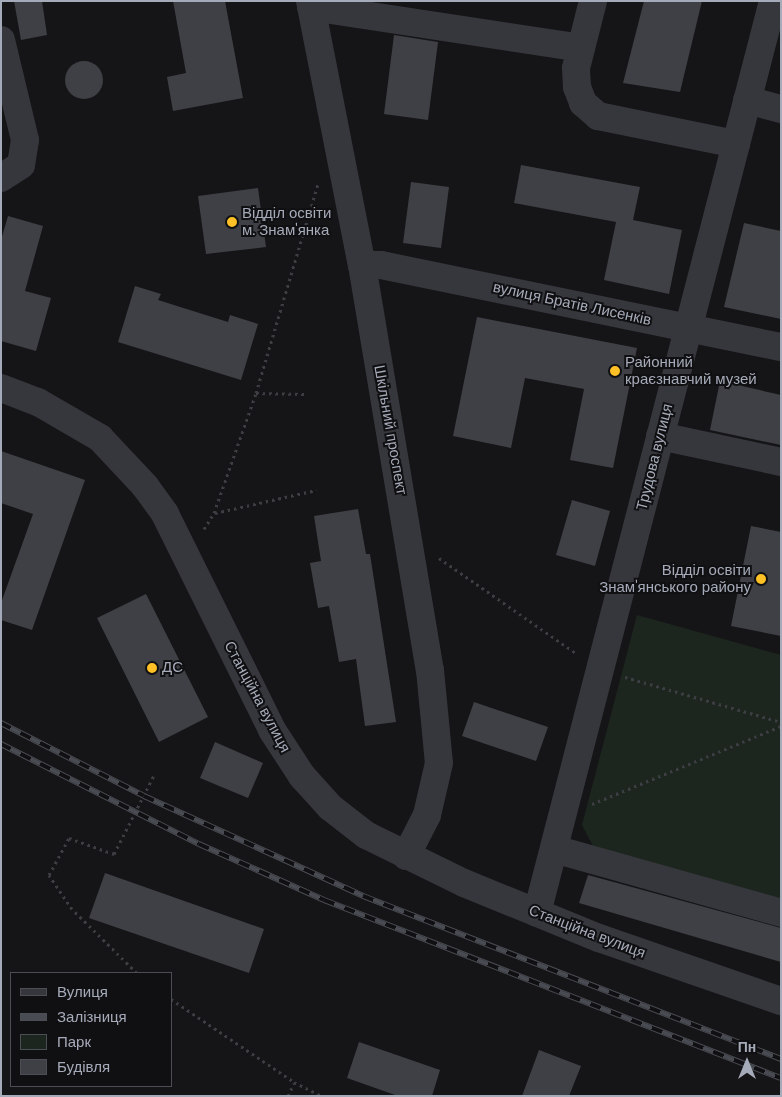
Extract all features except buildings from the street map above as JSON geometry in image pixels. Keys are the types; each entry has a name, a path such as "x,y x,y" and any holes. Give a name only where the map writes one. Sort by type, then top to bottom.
{"street":[{"path":"593,1 581,48 577,86 583,103 598,116 736,144"},
{"name":"Трудова вулиця","path":"537,913 747,100 771,47 773,1"},
{"path":"311,4 581,48"},
{"name":"Шкільний проспект","path":"311,4 362,265 430,670 439,763 427,815 406,856"},
{"path":"1,40 25,140 20,164 1,178"},
{"path":"747,100 781,109"},
{"name":"вулиця Братів Лисенків","path":"362,265 381,265 781,347"},
{"name":"Станційна вулиця","path":"1,388 70,419 100,438 128,466 165,514 272,730 302,776 330,807 366,835 406,856 537,913 781,1001"},
{"path":"660,436 781,462"},
{"path":"554,849 781,913"}],"path":[{"path":"199,523 205,531 214,513 256,393 320,178"},
{"path":"256,393 304,394"},
{"path":"214,513 316,490"},
{"path":"437,557 600,669 781,724"},
{"path":"562,817 781,724"},
{"path":"135,972 72,909 49,875 68,838 114,854 154,775"},
{"path":"172,999 294,1082 321,1096"},
{"path":"288,1096 294,1082"}],"green space":[{"path":"637,615 781,655 781,900 594,848 582,825"}],"railway":[{"path":"1,723 144,796 363,896 781,1059"},
{"path":"1,744 199,844 324,900 781,1078"}],"place":[{"name":"Відділ освіти м. Знам'янка","path":"232,222"},
{"name":"Районний краєзнавчий музей","path":"615,371"},
{"name":"Відділ освіти Знам'янського району","path":"761,579"},
{"name":"ДС","path":"152,668"}]}
